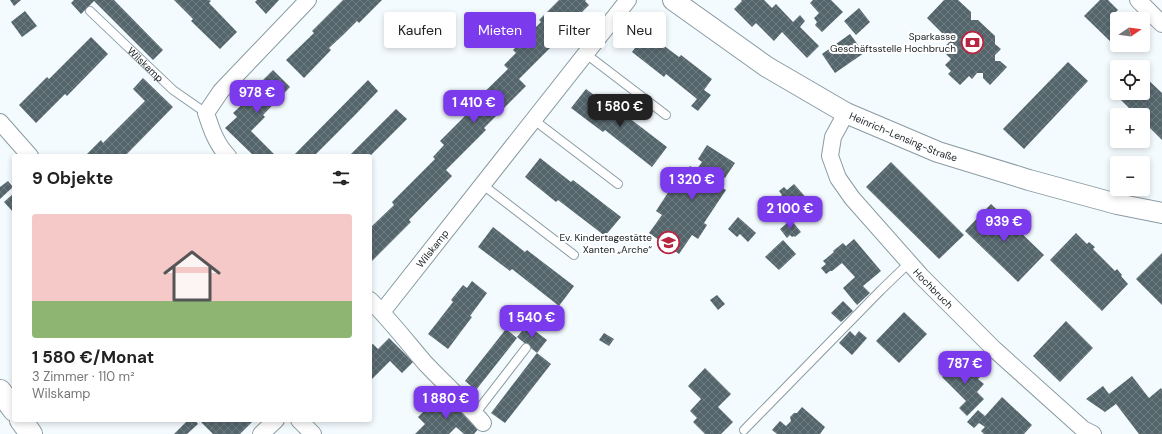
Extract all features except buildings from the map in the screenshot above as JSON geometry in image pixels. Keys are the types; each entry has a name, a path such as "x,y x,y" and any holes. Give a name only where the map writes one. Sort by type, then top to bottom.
{"main road":[{"path":"0,391 12,407"},
{"path":"22,422 31,434"}],"street":[{"path":"225,154 213,134 206,113 221,91 308,0"},
{"name":"Wilskamp","path":"382,312 628,0"},
{"name":"Heinrich-Lensing-Straße","path":"672,0 767,67 846,113 938,152 1029,180 1117,204 1162,213"},
{"path":"1138,0 1162,24"},
{"name":"Hochbruch","path":"846,113 833,137 830,156 838,178 852,198 922,276 994,349 1085,432"},
{"path":"0,122 28,154"},
{"path":"372,302 425,363 479,418"},
{"path":"261,434 274,422"},
{"path":"301,422 313,434"}],"lane":[{"name":"Wilskamp","path":"90,11 173,90 206,113"},
{"path":"586,54 666,115"},
{"path":"534,120 618,184"},
{"path":"483,185 574,255"},
{"path":"744,430 881,290 910,263"},
{"path":"479,418 526,348"}],"place":[{"name":"Sparkasse Geschäftsstelle Hochbruch","path":"972,42"},
{"name":"Ev. Kindertagestätte Xanten „Arche“","path":"668,243"}]}
